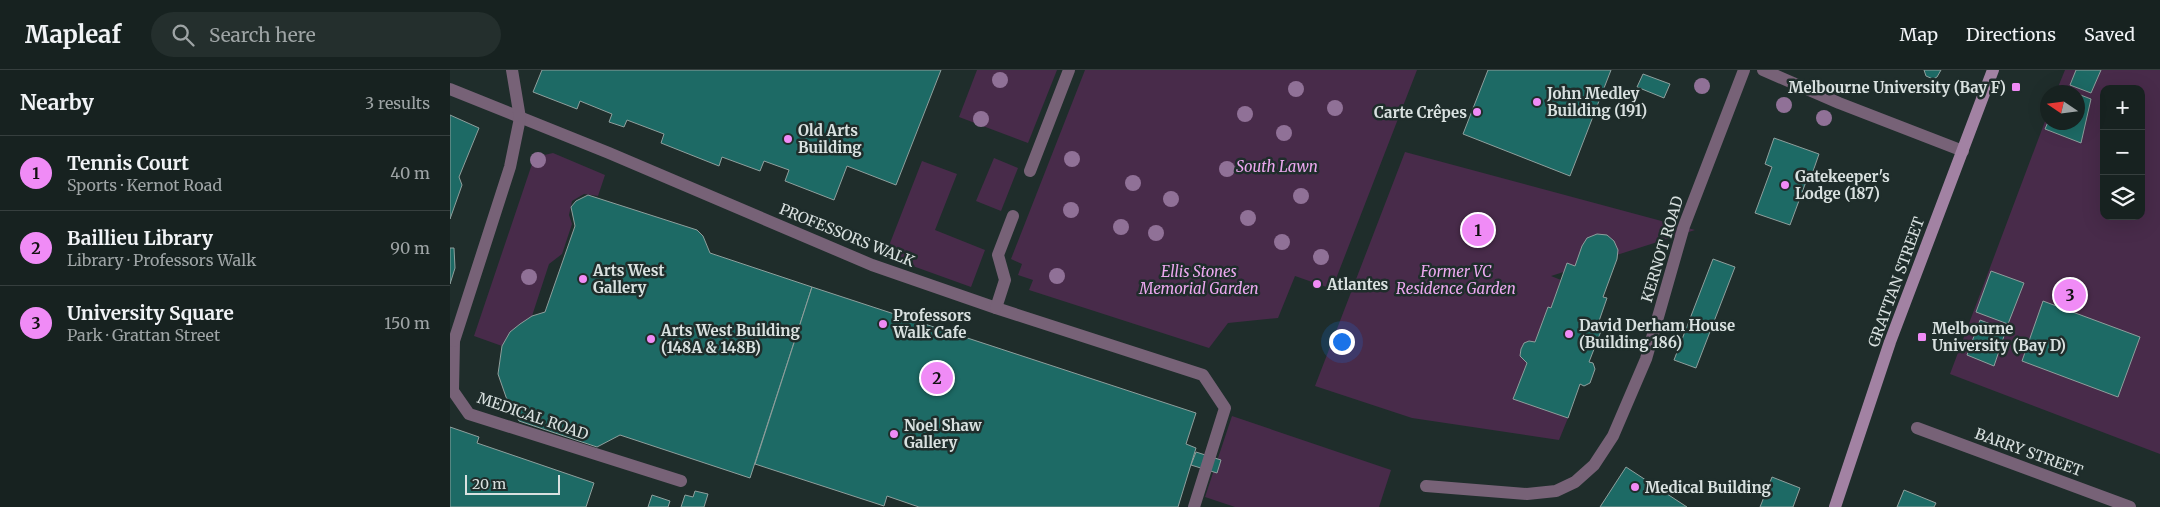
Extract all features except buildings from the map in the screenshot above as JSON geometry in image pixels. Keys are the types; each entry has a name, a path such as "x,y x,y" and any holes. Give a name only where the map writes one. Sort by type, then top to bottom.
{"street":[{"path":"512,70 520,118"},
{"path":"1030,171 1069,70"},
{"name":"KERNOT ROAD","path":"1426,486 1527,494 1537,493 1556,490 1575,482 1594,465 1613,436 1646,359 1684,226 1744,70"},
{"path":"1762,70 1839,103 1963,151"},
{"name":"GRATTAN STREET","path":"1835,507 1890,342 1994,70"},
{"name":"PROFESSORS WALK","path":"450,89 608,152 872,265 996,308 1203,375 1225,408 1194,507"},
{"name":"MEDICAL ROAD","path":"520,118 510,168 454,340 453,391 469,414 681,481"},
{"path":"996,308 1005,280 998,255 1013,216"},
{"name":"BARRY STREET","path":"1917,428 2130,507"}],"green space":[{"path":"977,70 1057,70 1028,143 959,117"},
{"name":"South Lawn","path":"1085,70 1417,70 1332,289 1295,276 1278,318 1228,323 1209,348 1029,290 1033,280 1018,275 1022,264 1011,259"},
{"path":"2065,70 2160,70 2160,454 1950,374 2042,130 2085,130 2085,85 2059,85"},
{"name":"Former VC Residence Garden","path":"1405,152 1695,230 1551,276 1561,280 1551,308 1548,308 1535,342 1524,344 1521,349 1520,356 1527,363 1514,398 1568,418 1559,440 1412,418 1315,386"},
{"path":"553,153 605,175 598,196 584,194 572,201 569,215 572,224 562,254 549,264 532,316 511,332 502,346 474,336 532,164 540,156"},
{"path":"994,158 1018,168 1001,211 976,201"},
{"path":"922,161 957,174 935,230 985,250 971,287 885,256"},
{"path":"1232,416 1391,470 1379,507 1235,507 1205,497"}],"place":[{"name":"Melbourne University (Bay F)","path":"2016,87"},
{"name":"John Medley Building (191)","path":"1537,102"},
{"name":"Carte Crêpes","path":"1477,112"},
{"name":"Old Arts Building","path":"788,139"},
{"name":"Gatekeeper's Lodge (187)","path":"1785,185"},
{"name":"Tennis Court","path":"1478,230"},
{"name":"Arts West Gallery","path":"583,279"},
{"name":"Atlantes","path":"1317,284"},
{"name":"University Square","path":"2070,295"},
{"name":"Professors Walk Cafe","path":"883,324"},
{"name":"David Derham House (Building 186)","path":"1569,334"},
{"name":"Melbourne University (Bay D)","path":"1922,337"},
{"name":"Arts West Building (148A & 148B)","path":"651,339"},
{"name":"Baillieu Library","path":"937,378"},
{"name":"Noel Shaw Gallery","path":"894,434"},
{"name":"Medical Building","path":"1635,487"}],"park label":[{"name":"Ellis Stones Memorial Garden","path":"1199,280"}]}
